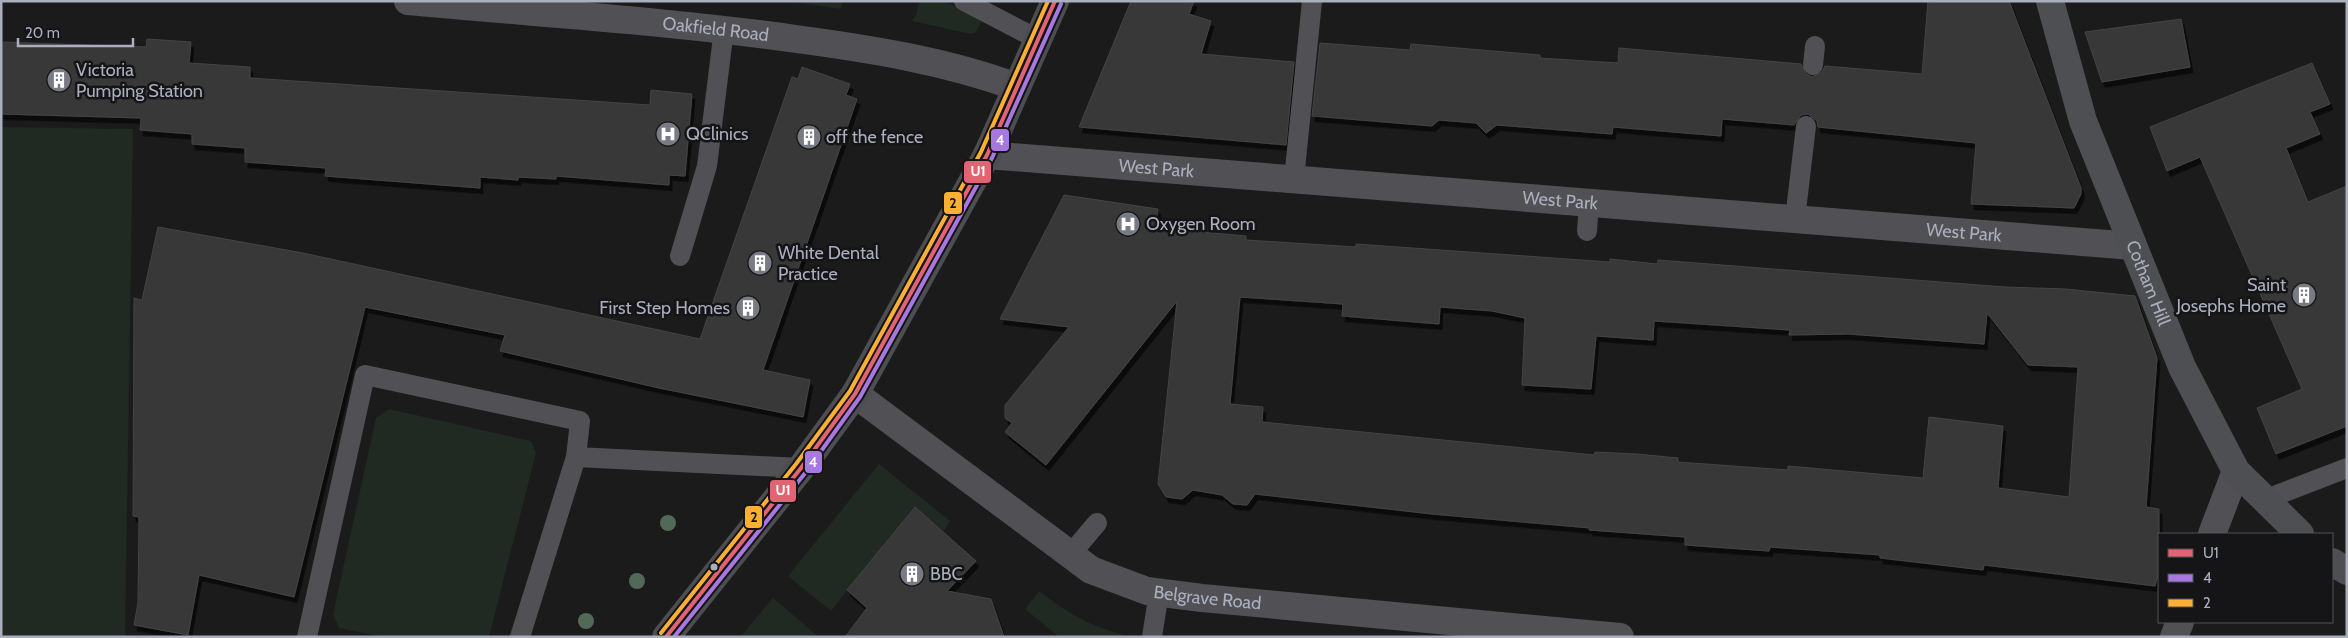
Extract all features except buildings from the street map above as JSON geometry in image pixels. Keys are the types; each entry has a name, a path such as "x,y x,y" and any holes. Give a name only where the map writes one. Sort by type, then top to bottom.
{"main road":[{"path":"666,637 801,468 855,394 987,155 1055,1"}],"street":[{"name":"Oakfield Road","path":"408,1 724,29 841,45 955,66 1017,87"},
{"name":"Cotham Hill","path":"2050,1 2083,121 2182,367 2236,471 2299,533"},
{"name":"West Park","path":"987,155 2133,246"},
{"name":"Belgrave Road","path":"855,394 1091,570 1147,591 1620,637"},
{"path":"2212,533 2236,471"},
{"path":"2333,563 2347,572"},
{"path":"2174,637 2180,623"}],"lane":[{"path":"964,1 1039,40"},
{"path":"1294,179 1312,1"},
{"path":"680,256 707,166 724,29"},
{"path":"1795,219 1806,126"},
{"path":"1587,231 1589,203"},
{"path":"307,637 365,375 580,422 576,457 520,637"},
{"path":"576,457 801,468"},
{"path":"2264,500 2347,468"},
{"path":"1070,555 1097,523"},
{"path":"1152,637 1159,592"}],"shaded area":[{"path":"786,1 842,1 841,9"},
{"path":"919,1 943,1 980,16 981,22 976,32 971,34 912,21 916,15"},
{"path":"1,127 133,129 125,637 1,637"},
{"path":"389,409 531,441 536,453 489,637 383,637 339,628 333,614 376,418"},
{"path":"879,464 950,521 944,531 914,507 831,611 788,576"},
{"path":"1039,591 1077,617 1121,634 1121,637 1059,637 1025,609"},
{"path":"773,598 819,637 740,637"}],"transit line":[{"name":"2","path":"661,633 796,464 850,391 981,152 1048,1"},
{"name":"U1","path":"666,637 801,468 855,394 987,155 1055,1"},
{"name":"4","path":"674,637 806,472 860,397 992,158 1061,4"}],"place":[{"name":"Victoria Pumping Station","path":"59,80"},
{"name":"QClinics","path":"668,134"},
{"name":"off the fence","path":"809,137"},
{"name":"Oxygen Room","path":"1128,224"},
{"name":"White Dental Practice","path":"760,263"},
{"name":"Saint Josephs Home","path":"2304,295"},
{"name":"First Step Homes","path":"748,308"},
{"name":"BBC","path":"912,574"}]}
